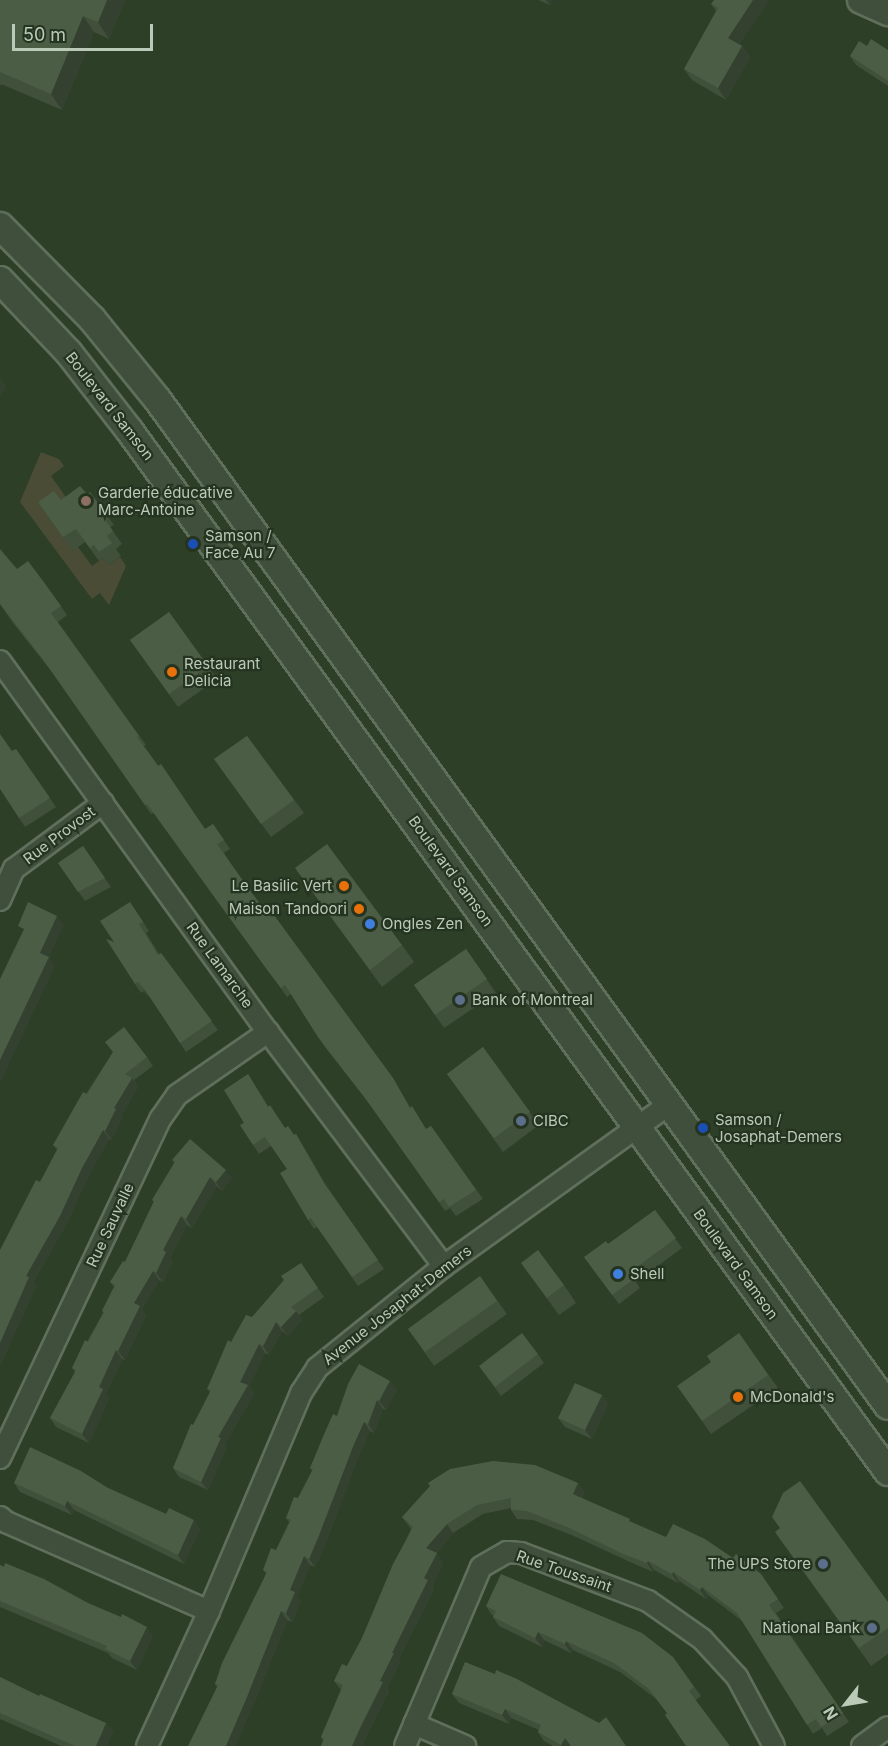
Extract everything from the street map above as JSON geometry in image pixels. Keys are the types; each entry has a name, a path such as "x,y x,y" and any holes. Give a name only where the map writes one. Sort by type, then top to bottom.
{"street":[{"path":"861,0 888,12"},
{"path":"0,226 93,319 140,376 888,1406"},
{"name":"Boulevard Samson","path":"0,280 69,353 129,430 888,1472"},
{"name":"Rue Lamarche","path":"0,661 268,1032 444,1266"},
{"name":"Rue Provost","path":"0,900 14,869 103,803"},
{"name":"Rue Sauvalle","path":"0,1458 161,1118 177,1095 268,1032"},
{"name":"Avenue Josaphat-Demers","path":"147,1746 209,1611 301,1393 317,1368 444,1266 668,1105"},
{"path":"0,1517 6,1522 209,1611"},
{"name":"Rue Toussaint","path":"405,1746 481,1567 507,1552 522,1553 648,1601 702,1639 737,1677 774,1746"},
{"path":"414,1724 465,1746"},
{"path":"862,1746 888,1727"}],"green space":[{"path":"41,452 59,459 64,466 51,476 68,500 72,550 78,547 92,566 103,558 109,565 120,557 126,566 109,605 100,593 92,599 20,502"}],"building":[{"path":"0,0 107,0 98,22 83,16 51,94 0,72"},
{"path":"714,0 753,0 728,38 742,46 718,88 684,69 718,8 711,4"},
{"path":"871,39 888,50 888,81 850,56 859,41 867,46"},
{"path":"80,486 87,494 90,492 104,511 101,514 113,531 107,536 112,543 99,552 94,545 90,548 76,529 63,537 38,502 54,491 61,500"},
{"path":"0,549 17,569 28,561 43,581 61,606 51,613 139,736 137,737 158,766 161,764 205,829 213,824 224,840 217,844 262,907 266,904 393,1078 410,1108 412,1106 426,1129 431,1126 476,1190 449,1207 444,1199 439,1202 365,1098 318,1037 285,985 281,988 265,967 147,804 145,805 45,662 0,604"},
{"path":"169,612 208,666 169,694 130,640"},
{"path":"0,734 12,751 16,749 50,798 19,818 0,789"},
{"path":"247,736 294,800 261,824 214,759"},
{"path":"327,844 402,945 370,970 295,868"},
{"path":"83,846 105,878 78,892 58,863"},
{"path":"28,902 57,916 40,953 49,957 0,1060 0,979 24,929 18,926"},
{"path":"130,902 143,922 139,924 158,955 161,953 212,1021 180,1043 146,991 138,982 135,984 106,939 114,942 100,921"},
{"path":"466,949 487,979 435,1015 414,985"},
{"path":"124,1027 147,1057 125,1074 132,1078 26,1276 29,1277 0,1343 0,1250 36,1180 40,1182 58,1148 53,1145 83,1092 87,1094 113,1052 105,1042"},
{"path":"483,1047 530,1112 494,1138 447,1074"},
{"path":"248,1074 268,1107 270,1105 285,1128 288,1126 294,1135 296,1134 324,1183 378,1260 352,1277 311,1218 308,1220 280,1173 287,1169 265,1137 253,1145 240,1125 244,1123 224,1090"},
{"path":"190,1139 226,1170 216,1182 210,1177 186,1219 181,1216 163,1250 166,1252 156,1273 153,1271 134,1303 140,1306 99,1387 103,1389 82,1434 50,1418 76,1370 72,1368 85,1340 88,1342 104,1312 102,1311 115,1285 110,1282 123,1261 125,1262 154,1201 152,1200 175,1162 172,1160"},
{"path":"655,1210 676,1238 629,1273 634,1279 612,1295 584,1257 606,1241 608,1244"},
{"path":"538,1250 564,1285 547,1298 521,1263"},
{"path":"301,1263 318,1288 291,1307 296,1311 281,1327 276,1322 263,1346 259,1344 240,1382 248,1385 218,1437 221,1438 201,1482 173,1468 191,1424 193,1425 211,1390 207,1389 228,1340 231,1342 246,1315 252,1317 284,1280 281,1276"},
{"path":"480,1276 497,1301 425,1352 408,1329"},
{"path":"522,1333 538,1354 495,1387 479,1366"},
{"path":"739,1333 768,1375 702,1421 677,1386 711,1362 707,1356"},
{"path":"359,1364 390,1381 379,1401 377,1400 368,1424 364,1422 354,1444 318,1538 309,1559 304,1556 290,1590 295,1592 286,1613 281,1611 226,1746 188,1746 218,1685 215,1684 222,1663 267,1572 263,1570 271,1548 276,1550 291,1520 286,1518 294,1497 298,1498 313,1469 310,1468 322,1439 333,1414 337,1416 348,1384"},
{"path":"575,1383 602,1395 585,1430 558,1418"},
{"path":"30,1447 81,1471 108,1488 166,1514 169,1508 194,1520 178,1555 67,1501 65,1506 14,1483"},
{"path":"493,1461 535,1465 578,1483 573,1494 630,1519 629,1521 666,1537 673,1524 705,1539 733,1558 736,1554 761,1574 778,1599 769,1605 843,1713 821,1727 816,1719 807,1725 737,1613 702,1587 700,1590 673,1572 672,1574 648,1561 647,1563 623,1554 527,1511 511,1510 511,1498 477,1505 447,1524 426,1548 437,1553 424,1578 428,1580 392,1653 394,1653 380,1681 383,1682 352,1746 321,1746 324,1739 321,1737 343,1685 334,1681 342,1664 347,1666 362,1638 393,1564 413,1527 402,1517 430,1486 428,1483 450,1469"},
{"path":"800,1481 888,1602 888,1628 859,1648 775,1532 780,1528 772,1517 783,1493"},
{"path":"5,1563 44,1579 88,1603 121,1617 122,1614 147,1627 130,1661 105,1649 107,1646 0,1601 0,1565 4,1567"},
{"path":"501,1574 642,1633 673,1657 694,1687 689,1691 730,1746 686,1746 665,1715 667,1713 649,1689 614,1663 566,1641 565,1644 538,1632 535,1638 493,1617 496,1611 486,1606"},
{"path":"465,1662 495,1674 496,1670 517,1679 599,1723 606,1717 626,1746 571,1746 565,1738 561,1745 538,1732 541,1725 505,1709 502,1715 452,1694"},
{"path":"0,1677 39,1696 40,1694 106,1723 96,1746 75,1746 0,1713"}],"place":[{"name":"Garderie éducative Marc-Antoine","path":"86,501"},
{"name":"Samson / Face Au 7","path":"193,544"},
{"name":"Restaurant Delicia","path":"172,672"},
{"name":"Le Basilic Vert","path":"344,886"},
{"name":"Maison Tandoori","path":"359,909"},
{"name":"Ongles Zen","path":"370,924"},
{"name":"Bank of Montreal","path":"460,1000"},
{"name":"CIBC","path":"521,1121"},
{"name":"Samson / Josaphat-Demers","path":"703,1128"},
{"name":"Shell","path":"618,1274"},
{"name":"McDonald's","path":"738,1397"},
{"name":"The UPS Store","path":"823,1564"},
{"name":"National Bank","path":"872,1628"}]}
